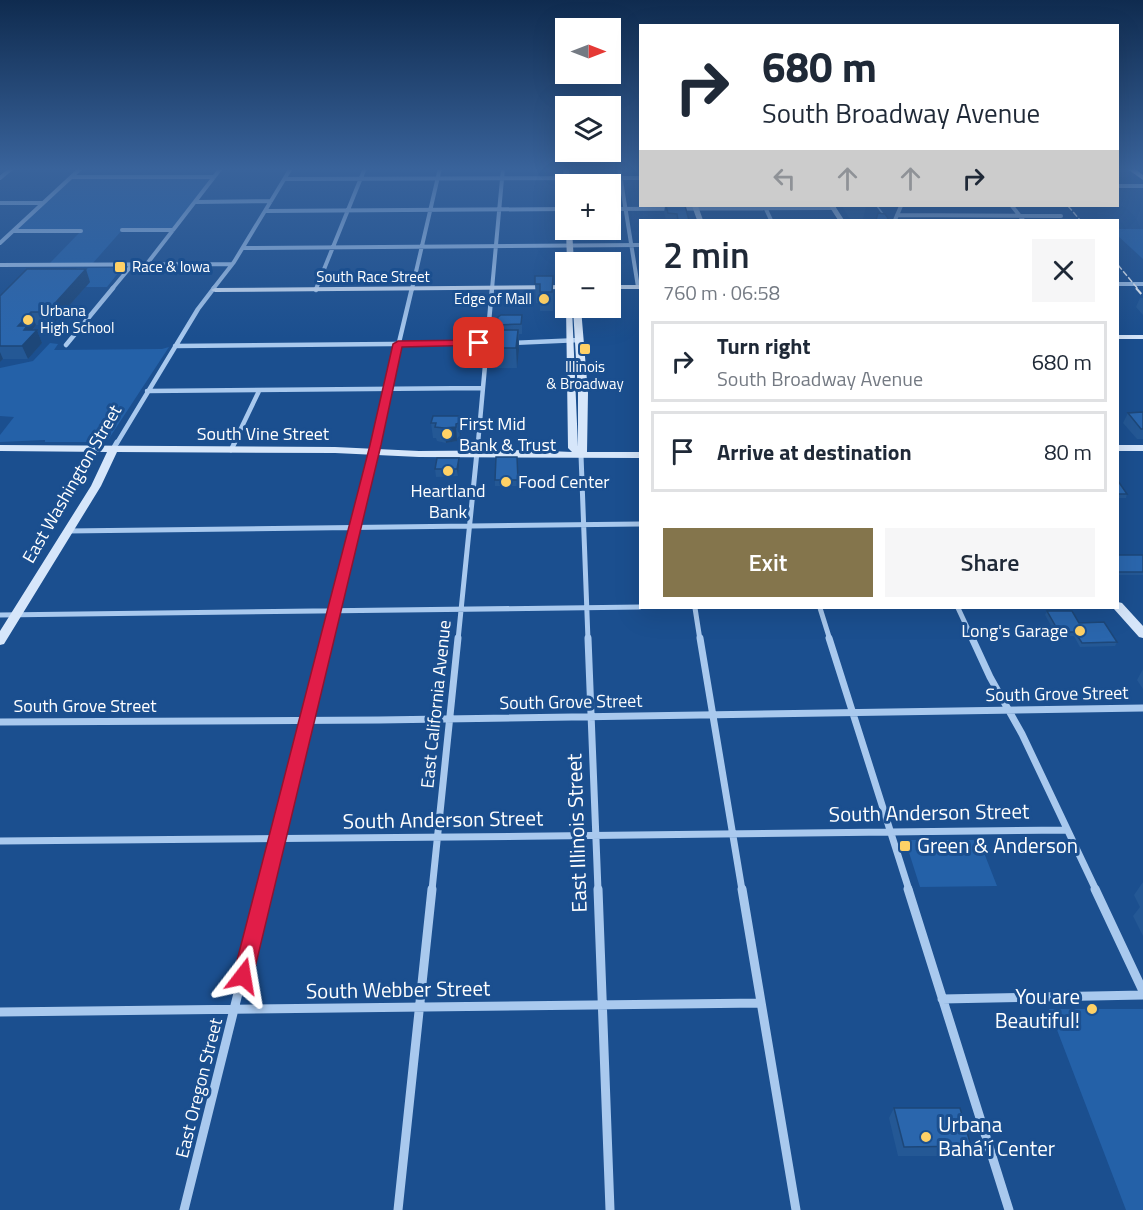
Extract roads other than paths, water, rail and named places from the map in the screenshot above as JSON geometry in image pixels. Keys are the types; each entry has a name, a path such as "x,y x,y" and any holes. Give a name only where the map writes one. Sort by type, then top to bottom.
{"street":[{"path":"0,243 19,224"},
{"path":"146,265 177,224"},
{"name":"East Washington Street","path":"0,641 100,478 113,449 147,391 207,295 214,290 257,224"},
{"path":"316,290 343,224"},
{"name":"East Oregon Street","path":"184,1210 373,452 427,224"},
{"name":"East California Avenue","path":"398,1210 470,526 485,343 498,224"},
{"path":"629,224 639,283"},
{"path":"122,230 173,230"},
{"path":"12,231 81,231"},
{"path":"570,240 570,252"},
{"path":"243,248 639,245"},
{"path":"0,265 232,264"},
{"path":"66,345 132,265"},
{"path":"1119,284 1143,284"},
{"path":"621,288 639,288"},
{"name":"South Race Street","path":"214,290 555,289"},
{"path":"570,318 575,342"},
{"path":"575,342 576,318"},
{"path":"1119,337 1143,337"},
{"path":"175,346 575,342"},
{"name":"East Illinois Street","path":"575,342 610,1210"},
{"path":"147,391 482,388"},
{"path":"231,450 258,391"},
{"name":"South Vine Street","path":"0,448 477,453 639,451"},
{"path":"1119,448 1143,448"},
{"path":"67,531 639,524"},
{"path":"0,615 639,607"},
{"path":"1119,607 1143,634"},
{"path":"695,609 796,1210"},
{"path":"820,609 1009,1210"},
{"path":"942,999 1143,993 1022,734 1008,711 958,609"},
{"name":"South Grove Street","path":"0,722 591,717 1143,708"},
{"name":"South Anderson Street","path":"0,840 277,840 1067,830"},
{"name":"South Webber Street","path":"0,1012 761,1003"}],"railway":[{"path":"1119,266 1138,289"},
{"path":"1136,288 1143,296"}],"place":[{"name":"Race & Iowa","path":"120,267"},
{"name":"Edge of Mall","path":"544,299"},
{"name":"Urbana High School","path":"28,320"},
{"name":"Illinois & Broadway","path":"585,349"},
{"name":"First Mid Bank & Trust","path":"447,434"},
{"name":"Heartland Bank","path":"448,471"},
{"name":"Food Center","path":"506,482"},
{"name":"Long's Garage","path":"1080,631"},
{"name":"Green & Anderson","path":"905,846"},
{"name":"You are Beautiful!","path":"1092,1009"},
{"name":"Urbana Bahá'í Center","path":"926,1137"}]}
